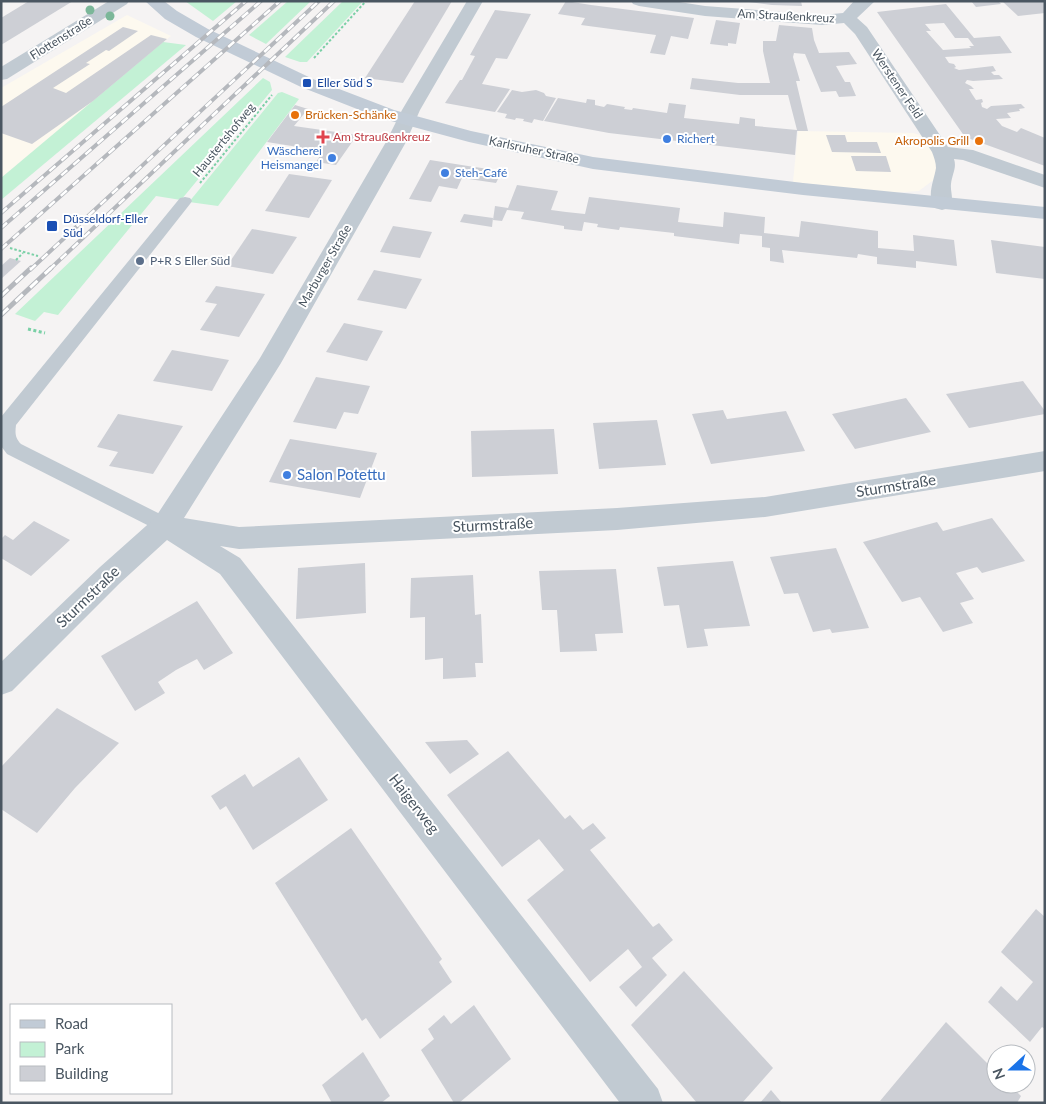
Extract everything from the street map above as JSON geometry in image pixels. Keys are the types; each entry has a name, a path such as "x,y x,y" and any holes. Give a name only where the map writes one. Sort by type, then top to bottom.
{"main road":[{"name":"Karlsruher Straße","path":"153,1 171,15 202,33 293,76 407,120 515,147 593,163 942,204"},
{"path":"942,204 1045,213"}],"street":[{"name":"Flottenstraße","path":"3,72 121,1"},
{"name":"Marburger Straße","path":"165,526 270,363 407,120 410,110 475,1"},
{"name":"Am Straußenkreuz","path":"639,1 705,11 822,20 848,18 858,6 867,1"},
{"name":"Werstener Feld","path":"848,18 861,31 942,152"},
{"path":"942,204 941,184 946,166 942,152 966,154 1045,182"},
{"name":"Sturmstraße","path":"1,682 110,575 165,526 239,538 617,519 765,506 1045,460"},
{"name":"Haigerweg","path":"165,526 230,566 644,1103"}],"lane":[{"path":"165,526 14,449 7,443 5,433 8,423 52,365 185,201"}],"path":[{"path":"311,62 366,1"},
{"name":"Haustertshofweg","path":"185,201 276,91"},
{"path":"10,248 38,256"},
{"path":"16,260 24,252"}],"shaded area":[{"path":"127,15 171,36 1,178 1,88"},
{"path":"798,131 913,133 931,138 940,175 919,191 891,193 793,182"}],"green space":[{"path":"185,1 237,1 213,21"},
{"path":"288,1 311,1 266,44 249,35"},
{"path":"343,1 363,1 307,62 300,62 285,57"},
{"path":"163,42 186,45 1,200 1,178"},
{"path":"263,78 270,82 272,90 181,200 156,196 58,315 44,312 35,321 15,314"},
{"path":"282,92 299,99 218,206 189,202 278,93"}],"building":[{"path":"29,1 73,1 1,45 1,18"},
{"path":"415,1 452,1 403,83 365,78"},
{"path":"566,1 694,18 688,39 671,36 665,55 650,53 656,35 581,25 585,18 558,14"},
{"path":"741,1 801,1 802,6 772,5"},
{"path":"971,1 998,1 1001,4 976,7"},
{"path":"1002,1 1045,1 1045,13 1018,16"},
{"path":"946,4 974,38 1000,36 1012,53 945,57 949,63 954,64 956,67 954,68 959,70 993,66 996,71 991,72 1003,79 967,80 965,83 974,89 969,89 976,100 982,99 982,107 987,109 991,106 1021,104 1025,108 1019,109 1020,111 1007,113 1011,118 996,119 1002,126 1017,132 1021,128 1045,138 1045,166 965,137 877,12","holes":["944,23 955,38 968,38 974,46 969,46 971,48 943,50 926,31 931,31 925,24"]},
{"path":"495,10 531,14 507,59 496,58 482,84 510,89 495,112 445,103 460,80 462,80 475,56 470,55"},
{"path":"716,20 740,23 736,44 728,43 728,46 710,44"},
{"path":"779,25 812,28 819,53 849,52 857,64 836,66 845,82 850,82 856,96 839,97 836,91 821,92 805,54 794,53 793,57 800,81 796,81 808,131 797,131 795,155 609,133 544,121 558,98 586,103 587,99 595,100 595,105 604,107 607,104 625,107 624,109 632,110 633,108 667,113 669,103 686,105 684,118 739,124 740,117 755,119 755,126 797,130 788,95 740,95 690,89 692,78 738,83 770,83 763,51 763,41 776,41"},
{"path":"123,27 138,31 109,51 106,50 86,63 90,64 53,88 66,93 151,35 167,39 93,101 32,144 1,133 1,107"},
{"path":"512,90 522,92 536,90 544,93 546,96 556,98 543,121 534,119 532,123 523,121 524,119 516,118 515,120 505,118 507,114 497,112"},
{"path":"295,105 308,109 294,126 357,135 336,165 316,162 323,151 267,142"},
{"path":"826,135 845,135 847,142 877,142 881,153 832,152"},
{"path":"851,156 886,156 891,172 856,171"},
{"path":"430,160 502,171 496,183 462,178 457,189 439,186 431,202 409,199"},
{"path":"289,174 332,180 309,218 265,211"},
{"path":"517,185 558,191 551,210 566,212 585,214 589,197 680,208 678,222 723,227 724,212 765,217 764,233 799,237 801,221 878,231 878,248 914,251 913,235 954,240 957,266 916,261 916,268 877,264 877,257 858,254 857,258 782,250 784,263 770,261 770,248 762,247 762,236 740,234 739,244 674,236 674,233 620,227 619,230 597,227 598,224 584,222 582,231 564,229 564,226 521,219 524,212 507,210 502,221 493,220 495,206 508,208"},
{"path":"464,214 493,218 492,227 460,222"},
{"path":"393,226 432,232 420,258 380,252"},
{"path":"252,229 297,237 273,274 227,266"},
{"path":"991,240 1045,247 1045,279 996,273"},
{"path":"10,258 21,261 1,279 1,266"},
{"path":"374,270 422,279 406,309 357,300"},
{"path":"216,286 265,294 239,337 200,330 217,304 205,302"},
{"path":"344,323 383,331 367,361 326,352"},
{"path":"172,350 229,360 212,391 153,381"},
{"path":"316,377 370,386 358,414 344,412 336,429 293,422"},
{"path":"1023,381 1045,411 1045,414 969,428 946,394"},
{"path":"906,398 931,432 855,449 832,414"},
{"path":"723,410 727,419 786,411 805,451 711,464 692,414"},
{"path":"118,414 183,426 153,474 109,466 118,452 97,447"},
{"path":"657,420 666,465 599,469 593,423"},
{"path":"554,429 558,474 472,477 471,431"},
{"path":"290,439 377,453 360,498 269,482"},
{"path":"992,518 1025,561 982,573 977,567 956,573 974,599 960,603 973,623 943,632 920,597 902,602 863,542 937,522 943,531"},
{"path":"34,521 70,540 31,576 1,558 1,539 5,535 13,540"},
{"path":"836,548 869,628 832,633 830,629 813,632 798,593 784,594 770,557"},
{"path":"733,561 750,626 704,629 708,646 687,648 679,605 664,606 657,567"},
{"path":"365,563 366,613 296,619 298,568"},
{"path":"616,569 623,633 595,634 597,651 560,652 557,610 542,610 539,571"},
{"path":"473,575 475,615 481,614 483,663 475,663 476,677 443,679 443,658 425,660 425,617 410,618 411,578"},
{"path":"197,601 233,653 204,670 197,659 176,670 158,682 165,693 135,711 101,656"},
{"path":"57,708 119,743 75,788 37,833 1,809 1,767"},
{"path":"467,740 479,754 450,774 425,742"},
{"path":"508,751 565,819 570,815 583,830 593,823 606,838 590,850 653,927 659,923 673,940 652,958 667,975 636,1007 619,987 642,967 628,949 590,982 527,900 564,870 539,839 502,867 447,795"},
{"path":"299,757 328,800 253,850 226,806 220,810 211,796 245,774 253,787"},
{"path":"351,828 442,959 439,962 452,982 380,1039 366,1018 362,1021 275,883"},
{"path":"1036,909 1045,917 1045,1029 1042,1027 1030,1042 988,1002 1001,986 1017,1001 1033,982 1001,952"},
{"path":"684,971 773,1068 742,1103 697,1103 631,1025"},
{"path":"474,1005 511,1059 459,1103 454,1103 421,1050 434,1039 428,1029 444,1015 451,1024"},
{"path":"946,1022 986,1062 986,1094 1019,1094 1021,1096 1017,1103 880,1101"},
{"path":"363,1052 390,1096 381,1103 332,1103 322,1085"},
{"path":"771,1090 782,1103 760,1103"}],"railway":[{"path":"1,213 246,1"},
{"path":"1,228 261,1"},
{"path":"1,249 280,1"},
{"path":"30,270 319,1"},
{"path":"49,270 334,1"},
{"path":"1,296 31,268"},
{"path":"1,315 51,268"}],"place":[{"name":"Eller Süd S","path":"307,83"},
{"name":"Brücken-Schänke","path":"295,115"},
{"name":"Am Straußenkreuz","path":"323,137"},
{"name":"Richert","path":"667,139"},
{"name":"Akropolis Grill","path":"979,141"},
{"name":"Wäscherei Heismangel","path":"332,158"},
{"name":"Steh-Café","path":"445,173"},
{"name":"Düsseldorf-Eller Süd","path":"52,226"},
{"name":"P+R S Eller Süd","path":"140,261"},
{"name":"Salon Potettu","path":"287,475"}]}
